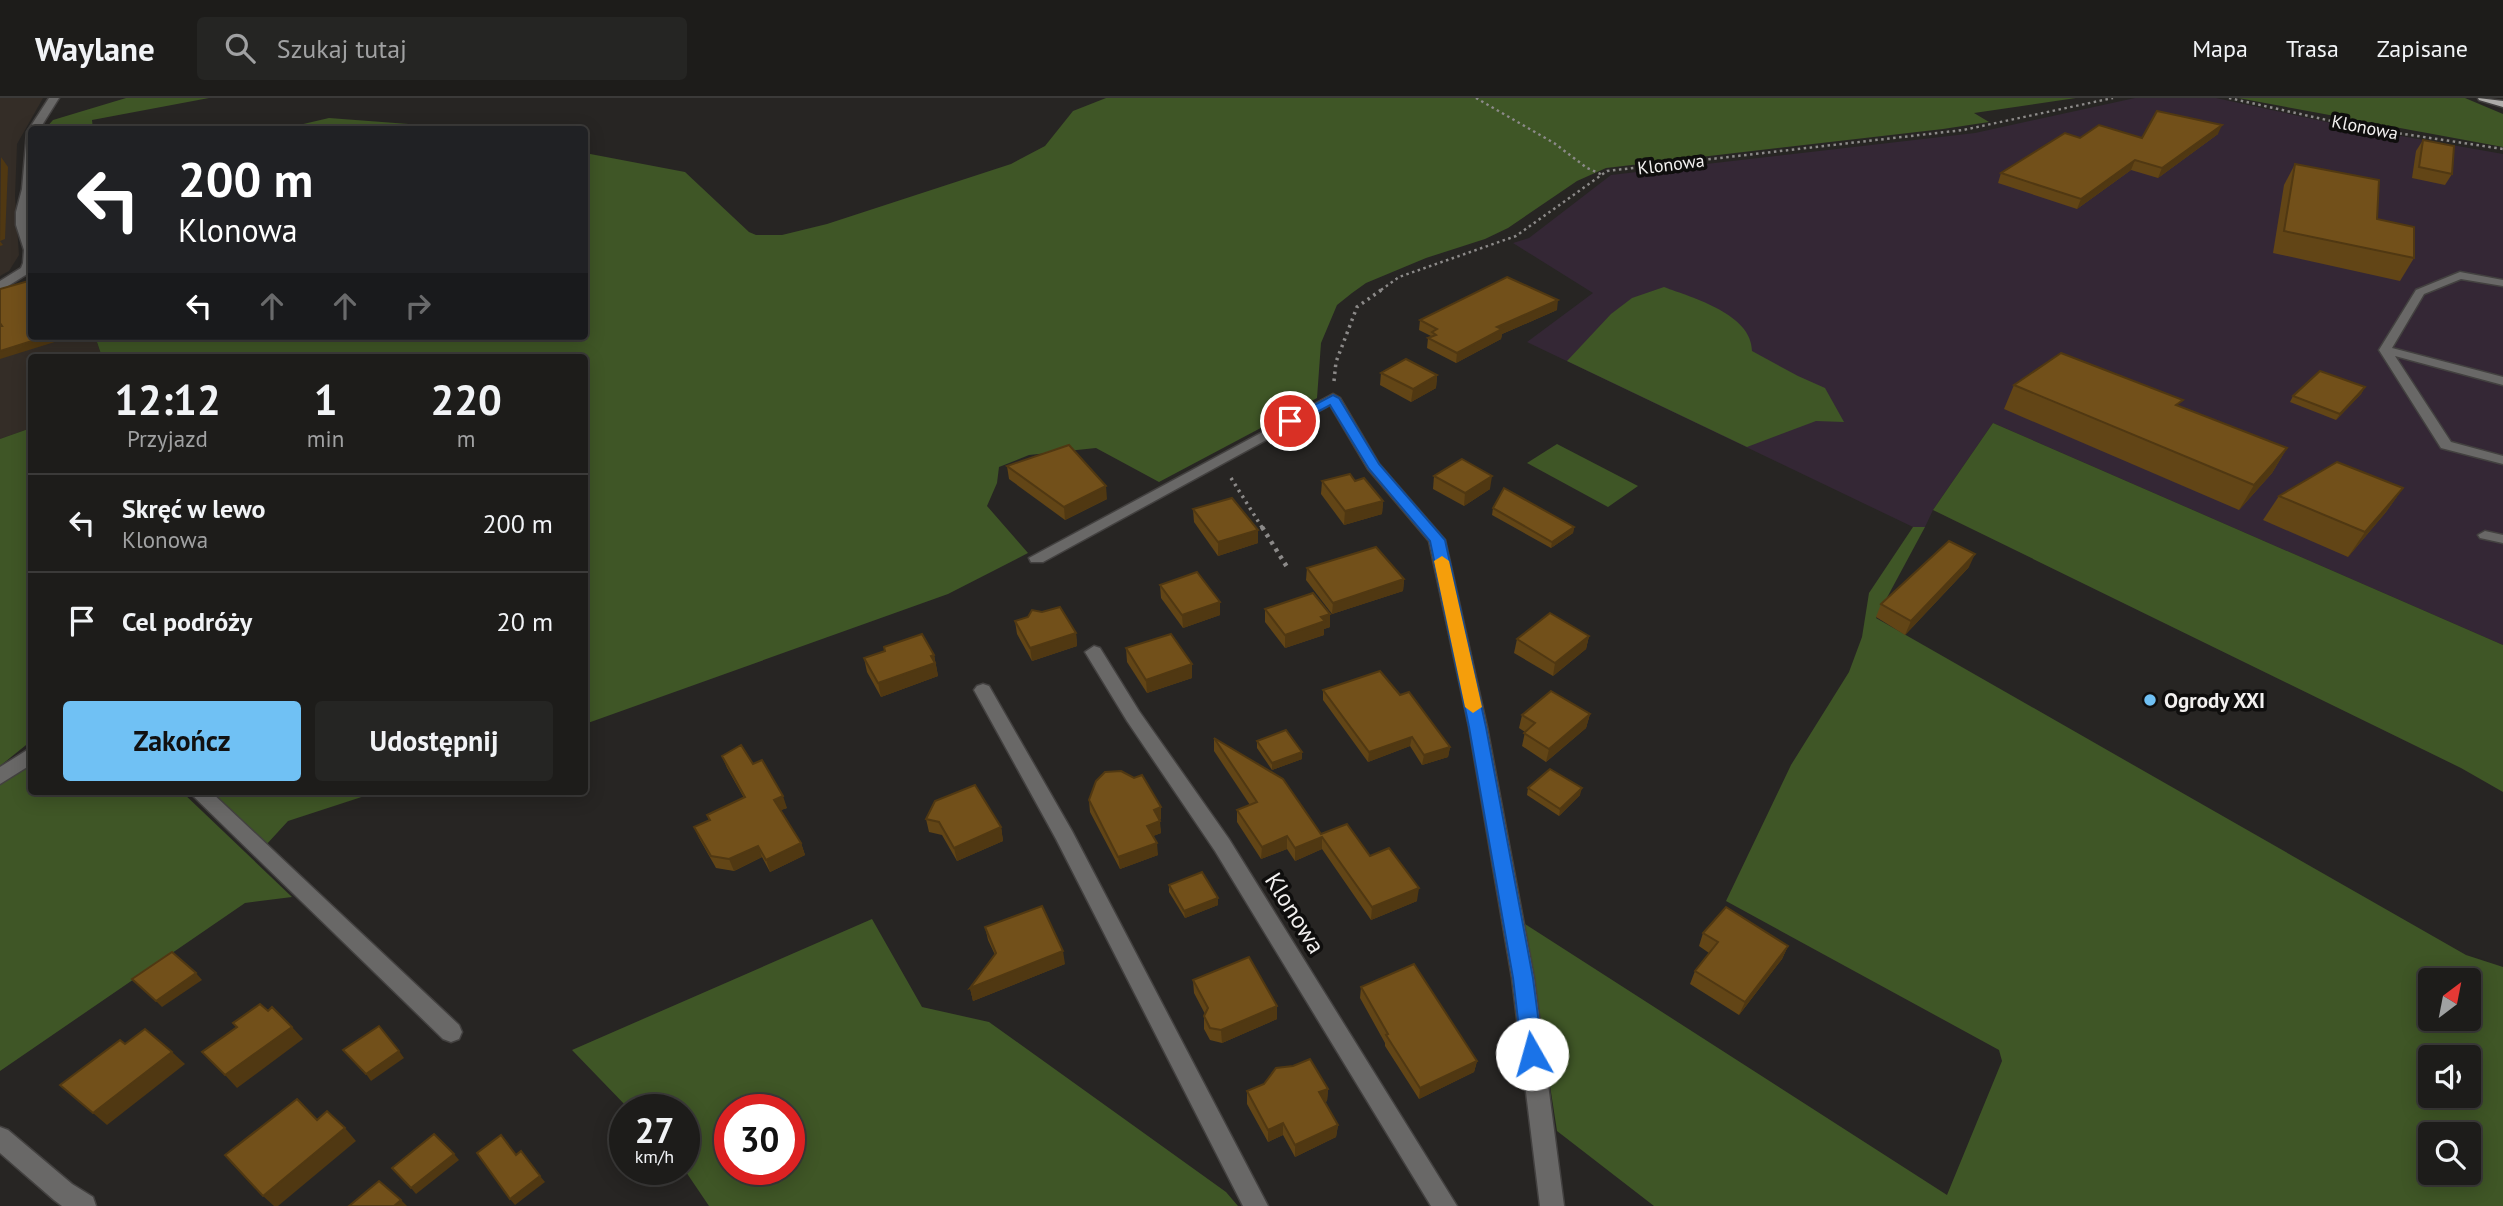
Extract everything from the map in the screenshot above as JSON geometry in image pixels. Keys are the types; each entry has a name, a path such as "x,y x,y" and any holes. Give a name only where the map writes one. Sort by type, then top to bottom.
{"main road":[{"path":"2483,98 2503,104"}],"street":[{"path":"35,126 54,98"},
{"path":"28,190 22,212 22,225 28,244"},
{"path":"0,287 26,270 28,265"},
{"path":"1037,558 1333,398 1373,466 1437,540 1478,727 1523,978 1552,1206"},
{"name":"Klonowa","path":"1094,652 1222,845 1445,1206"},
{"path":"983,690 1065,837 1256,1206"},
{"path":"0,777 28,757"},
{"path":"202,795 451,1032"},
{"path":"0,1138 63,1192 84,1206"}],"lane":[{"path":"2385,351 2420,292 2460,275 2503,283"},
{"path":"2385,351 2503,381"},
{"path":"2385,351 2446,445 2503,460"},
{"path":"2484,534 2503,540"}],"path":[{"path":"1476,98 1554,143 1587,168 1603,175"},
{"name":"Klonowa","path":"1333,398 1336,362 1357,307 1399,277 1516,236 1607,172 1963,130 2113,98"},
{"name":"Klonowa","path":"2229,98 2358,127 2503,149"},
{"path":"1219,459 1287,567"}],"shaded area":[{"path":"0,98 43,98 17,144 15,196 19,255 9,271 0,276"},
{"path":"2135,98 2216,98 2350,127 2503,154 2503,645 1993,423 1933,510 1925,527 1913,527 1527,342 1593,293 1513,243 1529,238 1611,175 1975,133"},
{"path":"28,280 28,340 96,340 101,354 28,354 28,429 0,439 0,294"}],"green space":[{"path":"126,98 209,98 92,120 93,126 48,126 53,120"},
{"path":"1106,98 2076,98 1974,113 1989,122 1943,129 1606,168 1577,181 1508,228 1366,283 1352,293 1337,305 1321,343 1317,398 1159,482 1096,448 1029,455 999,467 997,483 987,506 1028,553 948,594 588,723 588,354 101,354 96,340 588,340 588,154 685,172 749,232 756,235 782,235 827,224 1011,164 1045,146 1073,111"},
{"path":"2238,98 2465,98 2503,114 2503,147"},
{"path":"329,118 435,126 298,126"},
{"path":"1664,287 1705,302 1732,317 1749,338 1752,351 1825,388 1844,422 1816,421 1747,447 1567,361 1611,314 1632,298"},
{"path":"1993,423 2503,645 2503,792 2461,768 1933,510"},
{"path":"28,429 28,743 0,766 0,439"},
{"path":"1557,444 1638,486 1608,507 1527,463"},
{"path":"1913,527 1925,527 1876,618 2466,955 2503,967 2503,1206 1654,1206 1557,1131 1525,924 1947,1195 2002,1061 1999,1050 1726,901 1791,765 1849,672 1862,637 1869,593"},
{"path":"28,762 28,795 185,795 292,897 245,903 0,1071 0,784"},
{"path":"215,795 368,795 288,821 266,845"},
{"path":"872,919 922,1007 989,1022 1226,1192 1238,1206 709,1206 695,1185 700,1185 700,1094 615,1094 572,1050"}],"building":[{"path":"2157,111 2222,125 2162,168 2135,160 2081,199 2001,173 2065,133 2080,138 2099,125 2142,138"},
{"path":"2423,140 2454,146 2452,174 2419,167"},
{"path":"2295,164 2379,180 2377,219 2414,227 2414,258 2284,231"},
{"path":"1507,277 1558,300 1497,327 1502,329 1457,353 1428,338 1436,335 1432,332 1437,329 1420,320"},
{"path":"28,281 28,340 35,340 0,351 2,326 0,289"},
{"path":"2061,353 2183,400 2176,405 2287,448 2254,485 2014,385"},
{"path":"1406,359 1437,375 1413,389 1381,373"},
{"path":"2320,371 2365,387 2340,414 2293,396"},
{"path":"1069,445 1106,486 1064,507 1007,466"},
{"path":"1462,459 1492,476 1465,493 1434,476"},
{"path":"2337,462 2403,488 2365,532 2279,496"},
{"path":"1350,474 1355,481 1364,478 1383,501 1345,511 1322,481"},
{"path":"1504,488 1574,527 1552,542 1493,508"},
{"path":"1232,498 1258,530 1218,542 1193,509"},
{"path":"1949,541 1975,554 1911,621 1881,604"},
{"path":"1376,547 1404,579 1333,603 1307,568"},
{"path":"1197,572 1220,602 1182,615 1160,585"},
{"path":"1313,593 1330,614 1321,617 1325,621 1285,635 1265,609"},
{"path":"1060,607 1076,633 1030,648 1015,621 1028,617 1032,610 1042,612"},
{"path":"1550,613 1589,636 1555,663 1517,639"},
{"path":"922,634 934,655 931,656 935,663 878,683 864,658 885,651 884,647"},
{"path":"1171,634 1192,664 1146,680 1126,648"},
{"path":"1380,671 1400,695 1409,692 1450,747 1424,755 1412,737 1369,752 1323,690"},
{"path":"1551,691 1590,714 1549,749 1524,733 1535,723 1522,715"},
{"path":"1286,730 1302,752 1272,763 1257,741"},
{"path":"1214,738 1283,779 1321,834 1347,824 1370,856 1389,848 1419,888 1372,907 1322,837 1295,848 1287,836 1262,847 1237,810 1257,802"},
{"path":"741,745 753,764 762,760 783,796 774,800 801,843 766,860 758,846 729,859 711,856 694,827 710,820 707,815 745,797 722,756"},
{"path":"1550,769 1582,788 1560,809 1528,788"},
{"path":"1121,771 1134,778 1142,775 1161,807 1154,810 1160,821 1147,826 1157,843 1118,857 1089,800 1096,781 1105,772"},
{"path":"975,785 1001,827 954,848 939,822 926,819 935,801"},
{"path":"1202,872 1218,898 1184,911 1169,885"},
{"path":"1042,906 1063,951 970,988 996,953 985,927"},
{"path":"1726,907 1788,946 1745,1002 1695,971 1718,942 1703,933"},
{"path":"172,952 196,973 156,1001 132,979"},
{"path":"1249,957 1277,1006 1221,1030 1210,1028 1204,1016 1208,1008 1193,980"},
{"path":"1414,964 1477,1061 1420,1088 1386,1035 1388,1034 1361,987"},
{"path":"260,1004 268,1011 272,1007 292,1027 225,1075 202,1052 237,1027 233,1023"},
{"path":"379,1026 399,1051 366,1074 343,1050"},
{"path":"145,1029 172,1052 93,1113 60,1085 120,1040 125,1044"},
{"path":"1310,1059 1328,1089 1319,1092 1338,1125 1295,1145 1283,1123 1268,1130 1247,1091 1264,1084 1276,1068 1293,1066"},
{"path":"297,1099 317,1120 327,1111 345,1128 263,1196 225,1155"},
{"path":"434,1134 454,1154 411,1188 392,1168"},
{"path":"501,1135 516,1155 521,1151 540,1176 510,1199 477,1153"},
{"path":"379,1181 401,1200 394,1206 349,1206"}],"slow traffic":[{"path":"1442,561 1473,707"}],"place":[{"name":"Ogrody XXI","path":"2150,700"}],"route":[{"path":"1290,421 1333,398 1373,466 1437,540 1478,727 1523,978 1532,1054"}]}
